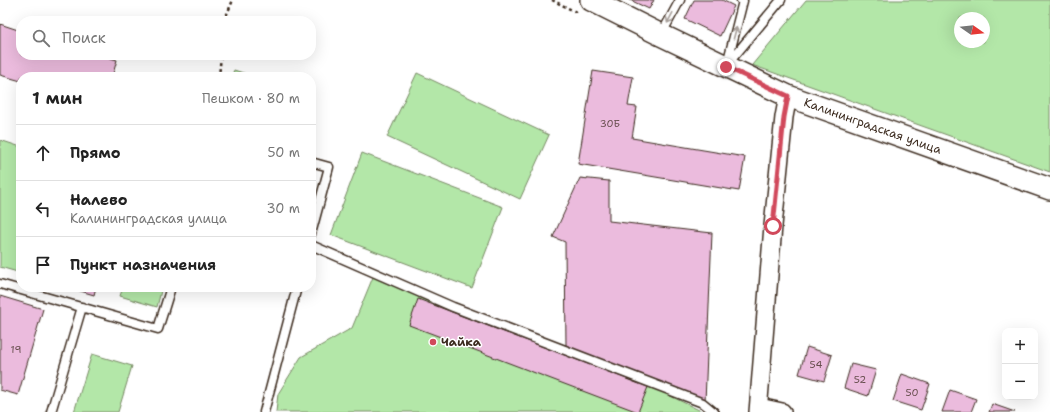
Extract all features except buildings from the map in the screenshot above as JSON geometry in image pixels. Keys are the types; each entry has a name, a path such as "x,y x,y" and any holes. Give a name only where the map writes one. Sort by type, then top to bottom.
{"street":[{"name":"Калининградская улица","path":"591,0 788,96 1050,189"},
{"path":"782,412 755,410 784,117 788,96"}],"lane":[{"path":"661,35 680,0"},
{"path":"726,67 743,1 741,0"},
{"path":"726,67 781,0"},
{"path":"316,163 329,167 316,215"},
{"path":"316,247 453,307 702,403 714,412"},
{"path":"0,284 16,289"},
{"path":"27,292 158,329 169,292"},
{"path":"264,412 296,292"},
{"path":"51,412 82,308"}],"path":[{"path":"226,16 233,0"},
{"path":"219,72 221,60"}],"green space":[{"path":"806,0 1050,0 1050,172 752,65"},
{"path":"417,73 549,135 520,199 387,137"},
{"path":"0,140 16,145 16,272 0,267"},
{"path":"362,153 503,207 472,288 331,235"},
{"name":"Чайка","path":"373,277 648,385 703,412 276,412 278,394 301,357 352,328"},
{"path":"121,292 161,292 157,307 120,296"},
{"path":"92,354 132,366 118,412 74,412"}],"place":[{"name":"Чайка","path":"433,342"}],"route":[{"path":"726,67 788,96 784,117 773,226"}]}
